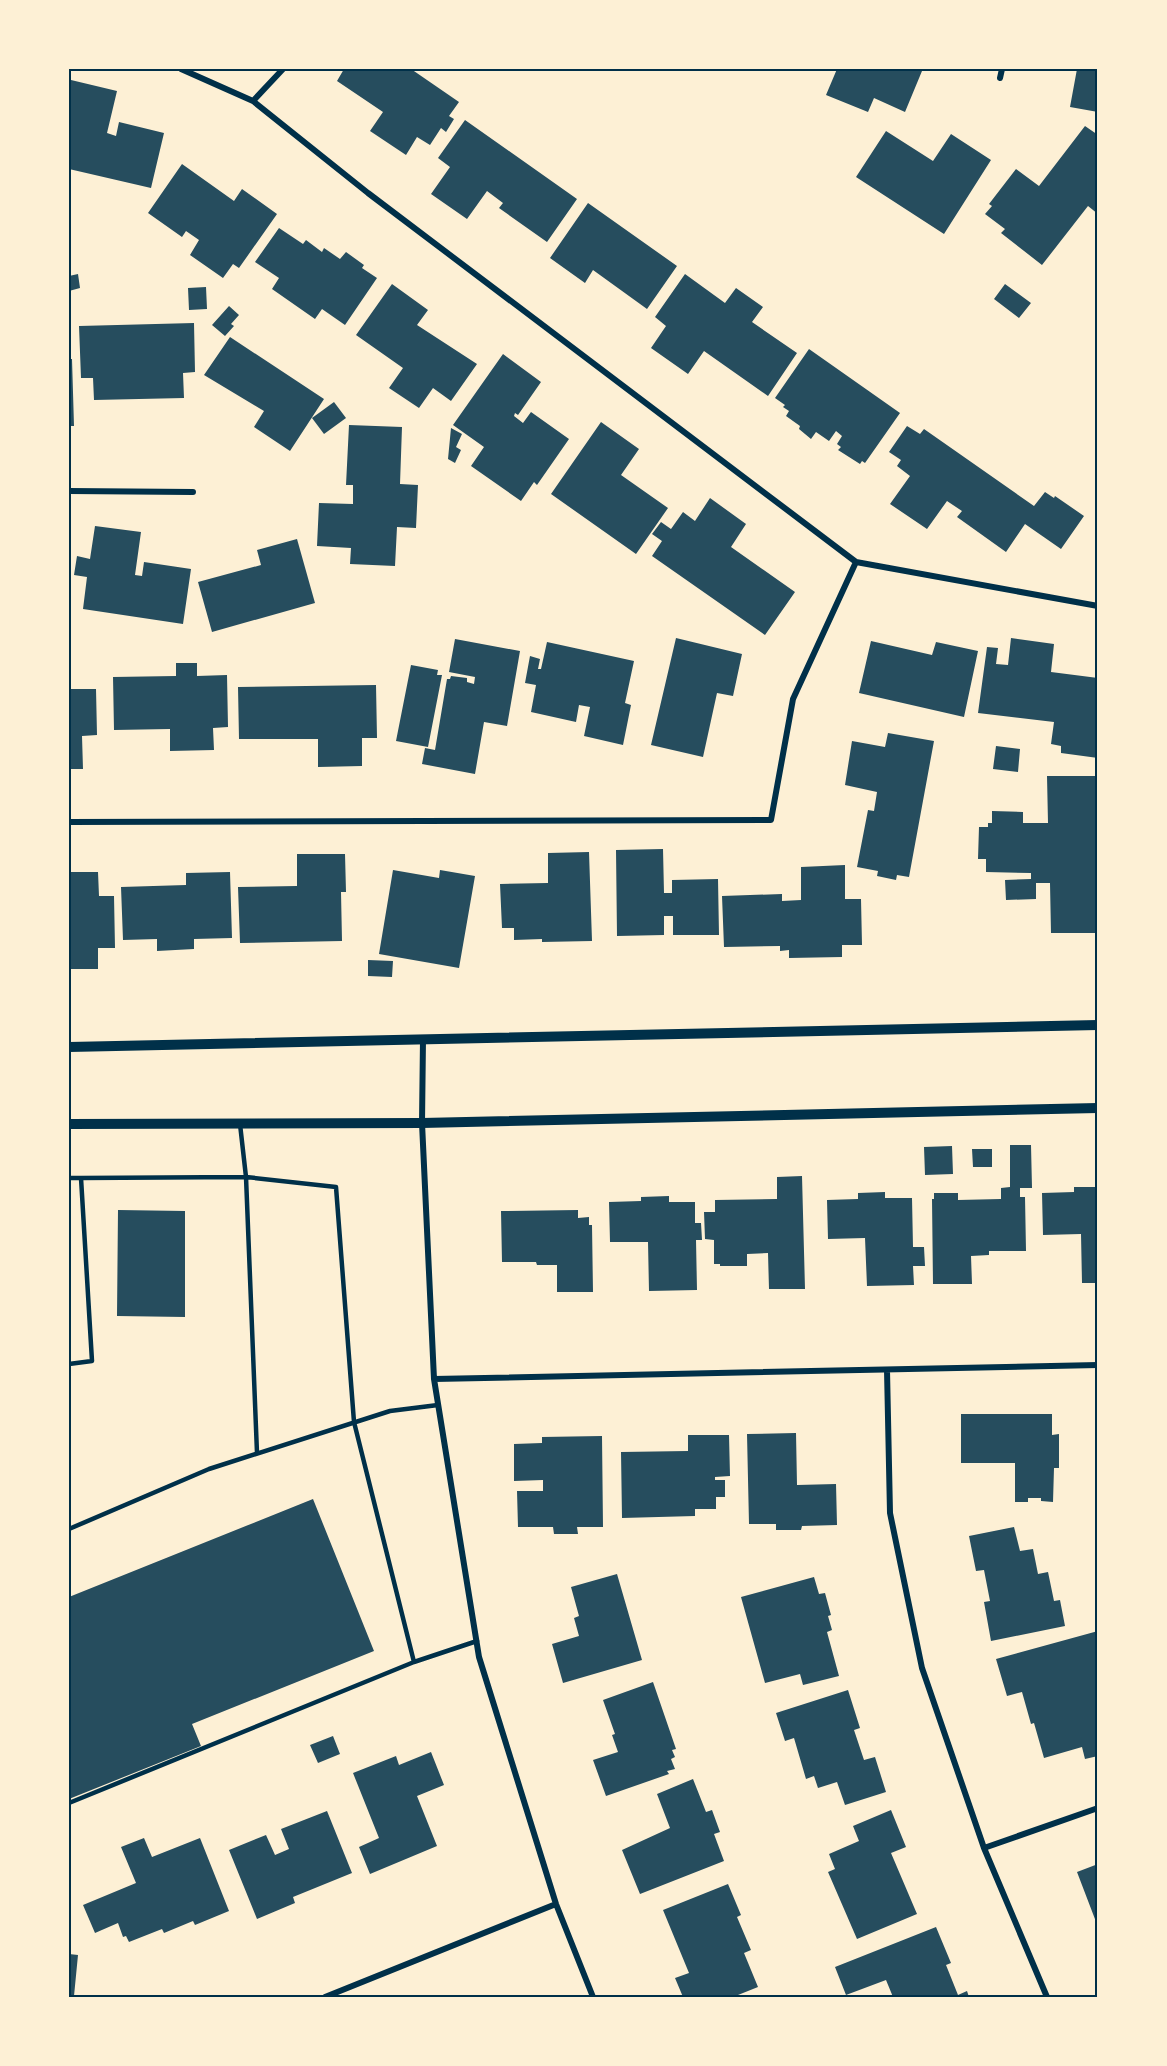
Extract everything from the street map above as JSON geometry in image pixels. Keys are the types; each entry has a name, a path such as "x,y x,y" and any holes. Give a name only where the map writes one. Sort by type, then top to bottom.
{"street":[{"path":"181,69 253,101 377,200 856,562 1098,606"},
{"path":"253,101 283,69"},
{"path":"1000,78 1002,69"},
{"path":"69,491 193,492"},
{"path":"69,822 771,820 793,699 856,562"},
{"path":"69,1047 1098,1025"},
{"path":"423,1039 422,1123 434,1379 479,1657 556,1904 593,1997"},
{"path":"69,1125 422,1123 1098,1108"},
{"path":"434,1379 1098,1365"},
{"path":"887,1370 890,1513 922,1668 984,1848 1047,1997"},
{"path":"984,1848 1098,1808"},
{"path":"325,1997 556,1904"}],"lane":[{"path":"240,1124 246,1178 257,1453"},
{"path":"69,1178 246,1178 336,1187 354,1422 414,1662"},
{"path":"69,1364 92,1361 81,1178"},
{"path":"69,1529 209,1469 390,1411 438,1405"},
{"path":"69,1803 414,1662 477,1641"}],"building":[{"path":"344,69 411,69 459,102 449,116 454,119 446,132 441,128 430,145 417,137 406,155 370,131 383,112 337,81"},
{"path":"837,69 918,69 922,71 905,112 874,98 868,112 826,95"},
{"path":"1077,69 1098,69 1098,112 1070,107"},
{"path":"71,80 117,91 107,133 116,136 119,122 164,133 151,188 69,169 69,88"},
{"path":"465,120 577,199 547,242 499,208 503,203 487,191 467,219 431,194 450,167 438,158"},
{"path":"1085,126 1098,135 1098,214 1088,206 1042,265 1001,233 1005,229 985,214 992,206 989,204 1016,169 1039,186"},
{"path":"886,131 933,161 951,134 991,160 944,234 856,177"},
{"path":"182,164 234,201 242,189 277,214 239,268 233,264 223,278 190,255 199,240 186,231 182,237 148,213"},
{"path":"588,203 677,266 647,309 593,270 585,283 550,258"},
{"path":"279,228 303,244 306,240 322,252 324,248 340,259 346,252 364,265 362,268 377,278 345,325 322,309 315,319 272,289 279,278 255,262"},
{"path":"78,274 80,288 69,291 69,276"},
{"path":"685,274 725,303 736,288 763,307 752,322 797,353 768,396 704,351 688,374 651,348 666,326 655,317"},
{"path":"392,284 428,310 417,325 477,364 451,401 433,388 419,408 389,388 403,368 356,335"},
{"path":"1005,284 1031,303 1019,318 994,299"},
{"path":"206,287 207,309 189,310 188,288"},
{"path":"229,306 239,315 231,324 234,326 225,336 212,325"},
{"path":"194,323 195,372 183,373 184,398 94,400 93,378 81,378 79,326"},
{"path":"230,337 324,399 290,451 254,427 264,411 204,375"},
{"path":"809,349 900,413 865,463 862,461 860,464 838,450 841,447 837,444 842,436 836,431 829,441 816,432 811,439 799,429 800,426 786,416 789,411 775,398"},
{"path":"503,354 541,382 518,415 515,413 514,416 523,423 531,412 569,439 537,485 534,482 521,501 471,466 484,447 453,425"},
{"path":"69,359 72,359 74,426 69,426"},
{"path":"334,402 346,418 324,434 312,418"},
{"path":"601,422 639,449 621,475 668,508 636,554 551,494"},
{"path":"349,425 402,427 400,484 418,485 416,528 397,527 395,566 350,564 351,548 317,546 319,503 353,504 353,485 346,485"},
{"path":"907,426 920,434 924,429 1034,506 1045,492 1054,498 1055,496 1084,516 1061,549 1025,524 1006,552 957,517 962,511 947,501 927,529 890,504 910,476 897,466 901,460 889,452"},
{"path":"451,428 462,434 456,447 461,450 455,463 448,459"},
{"path":"710,498 746,524 731,547 795,592 765,635 652,556 662,541 652,534 661,522 671,529 683,512 695,521"},
{"path":"95,526 141,532 135,575 142,576 144,562 191,569 183,624 83,609 87,577 74,575 77,556 90,559"},
{"path":"297,539 315,603 212,632 198,582 261,565 257,550"},
{"path":"676,638 742,654 733,696 717,693 703,757 651,745"},
{"path":"1011,638 1054,644 1051,672 1098,678 1098,758 1061,753 1061,746 1051,744 1054,722 978,713 987,647 998,648 996,664 1008,665"},
{"path":"455,639 520,651 507,726 484,722 475,774 422,764 425,748 435,750 447,679 451,676 467,678 467,682 474,684 475,677 449,672"},
{"path":"871,641 932,655 936,642 978,651 964,717 859,693"},
{"path":"547,642 634,661 625,703 631,705 623,745 584,736 590,707 579,705 576,722 531,712 536,685 525,683 530,656 540,659 538,669 541,669"},
{"path":"176,663 197,663 197,676 227,675 228,727 213,728 214,750 170,751 170,729 114,730 113,677 176,676"},
{"path":"411,665 438,670 437,675 442,675 428,747 396,741"},
{"path":"376,685 377,738 362,738 362,766 318,767 318,739 239,739 238,687"},
{"path":"69,689 96,689 97,735 82,736 83,769 69,769"},
{"path":"888,733 934,741 909,877 897,875 896,880 877,876 878,871 857,867 868,810 874,811 877,792 845,785 852,741 885,747"},
{"path":"996,746 1020,749 1018,772 993,769"},
{"path":"1047,776 1098,776 1098,933 1051,933 1050,883 1036,883 1036,899 1006,900 1005,880 1031,879 1031,873 986,872 986,859 978,859 979,827 988,827 988,823 992,823 992,811 1023,812 1023,823 1048,823"},
{"path":"663,849 664,893 672,893 672,880 718,879 719,935 673,935 673,916 664,916 664,935 617,936 616,850"},
{"path":"589,852 592,941 514,940 514,928 502,928 500,884 548,883 548,853"},
{"path":"297,854 345,854 346,892 341,892 342,941 240,943 238,887 297,886"},
{"path":"845,865 845,899 861,899 862,945 842,945 842,957 789,958 789,950 780,951 780,946 724,947 722,896 782,894 782,901 801,900 801,867"},
{"path":"393,870 439,878 440,870 475,876 459,968 379,954"},
{"path":"69,872 98,872 99,896 114,896 115,948 98,948 98,969 69,969"},
{"path":"230,872 232,938 194,939 194,949 157,951 157,939 123,940 121,887 186,885 186,873"},
{"path":"368,960 393,961 392,977 368,976"},
{"path":"1010,1145 1031,1145 1032,1188 1020,1188 1020,1197 1025,1197 1026,1251 989,1251 989,1255 971,1256 972,1284 933,1284 932,1199 934,1199 934,1193 958,1193 958,1200 1001,1199 1001,1188 1010,1187"},
{"path":"952,1146 953,1174 925,1175 924,1147"},
{"path":"972,1149 992,1149 992,1167 973,1167"},
{"path":"802,1176 805,1289 769,1289 768,1253 747,1254 747,1266 714,1264 714,1240 705,1239 704,1212 715,1212 715,1200 777,1199 777,1177"},
{"path":"1074,1187 1098,1187 1098,1283 1082,1283 1081,1234 1043,1235 1042,1193 1074,1192"},
{"path":"885,1192 885,1198 912,1198 913,1247 924,1247 925,1266 913,1266 914,1285 867,1286 865,1238 828,1239 827,1200 858,1199 858,1193"},
{"path":"669,1196 669,1202 695,1202 695,1223 701,1223 702,1240 696,1240 697,1290 649,1291 648,1242 610,1242 609,1202 641,1201 641,1197"},
{"path":"118,1210 185,1211 185,1317 117,1316"},
{"path":"578,1210 578,1218 589,1217 589,1225 592,1225 593,1292 557,1292 557,1265 537,1265 536,1262 502,1262 501,1211"},
{"path":"961,1414 1052,1414 1052,1435 1059,1434 1059,1468 1054,1468 1053,1502 1041,1501 1041,1498 1028,1498 1028,1502 1015,1502 1015,1463 961,1463"},
{"path":"796,1433 797,1485 836,1484 837,1525 802,1526 801,1530 776,1530 776,1524 749,1524 747,1434"},
{"path":"688,1435 729,1435 730,1476 715,1477 715,1480 725,1480 725,1497 716,1497 716,1509 695,1509 695,1516 622,1518 621,1452 688,1451"},
{"path":"602,1436 603,1527 577,1527 578,1534 554,1534 553,1527 518,1527 517,1491 543,1491 543,1480 514,1481 514,1444 542,1443 542,1437"},
{"path":"313,1499 374,1651 192,1724 201,1746 69,1799 69,1597"},
{"path":"1014,1527 1020,1551 1033,1549 1038,1574 1048,1572 1054,1601 1060,1600 1065,1626 991,1641 984,1602 990,1601 984,1570 976,1571 969,1536"},
{"path":"617,1574 642,1660 563,1683 552,1644 579,1636 574,1618 579,1616 571,1587"},
{"path":"814,1577 819,1594 825,1593 831,1615 828,1616 832,1630 827,1632 839,1676 803,1685 800,1674 765,1683 741,1597"},
{"path":"1098,1631 1098,1659 1096,1659 1098,1703 1095,1704 1098,1717 1098,1756 1085,1759 1082,1747 1044,1758 1022,1692 1007,1696 996,1659"},
{"path":"653,1682 676,1749 672,1750 675,1757 671,1759 675,1769 667,1771 669,1774 606,1796 593,1760 618,1752 612,1735 615,1734 603,1700"},
{"path":"848,1690 860,1728 854,1730 864,1760 875,1757 886,1792 845,1805 837,1782 818,1788 814,1776 806,1779 794,1738 785,1741 776,1713"},
{"path":"333,1736 340,1754 318,1763 310,1745"},
{"path":"431,1752 444,1785 417,1796 437,1846 370,1874 359,1847 379,1838 353,1773 396,1756 399,1765"},
{"path":"693,1779 706,1812 712,1810 720,1832 714,1834 724,1861 640,1894 622,1850 670,1828 657,1794"},
{"path":"891,1810 906,1847 891,1853 917,1914 857,1939 828,1872 835,1869 829,1854 859,1841 853,1826"},
{"path":"327,1811 352,1873 293,1897 295,1903 257,1919 229,1850 266,1835 275,1855 289,1849 281,1829"},
{"path":"144,1838 152,1857 200,1838 229,1911 195,1925 193,1921 164,1933 162,1929 129,1942 126,1936 123,1937 118,1923 95,1933 83,1905 136,1883 121,1847"},
{"path":"1098,1864 1098,1927 1077,1872"},
{"path":"728,1884 741,1915 737,1917 751,1950 744,1953 758,1987 733,1997 683,1997 675,1978 689,1973 663,1910"},
{"path":"936,1927 951,1963 946,1965 958,1995 967,1991 969,1997 893,1997 886,1980 846,1995 835,1967"},
{"path":"69,1954 78,1955 74,1996 72,1997 69,1997"}]}
